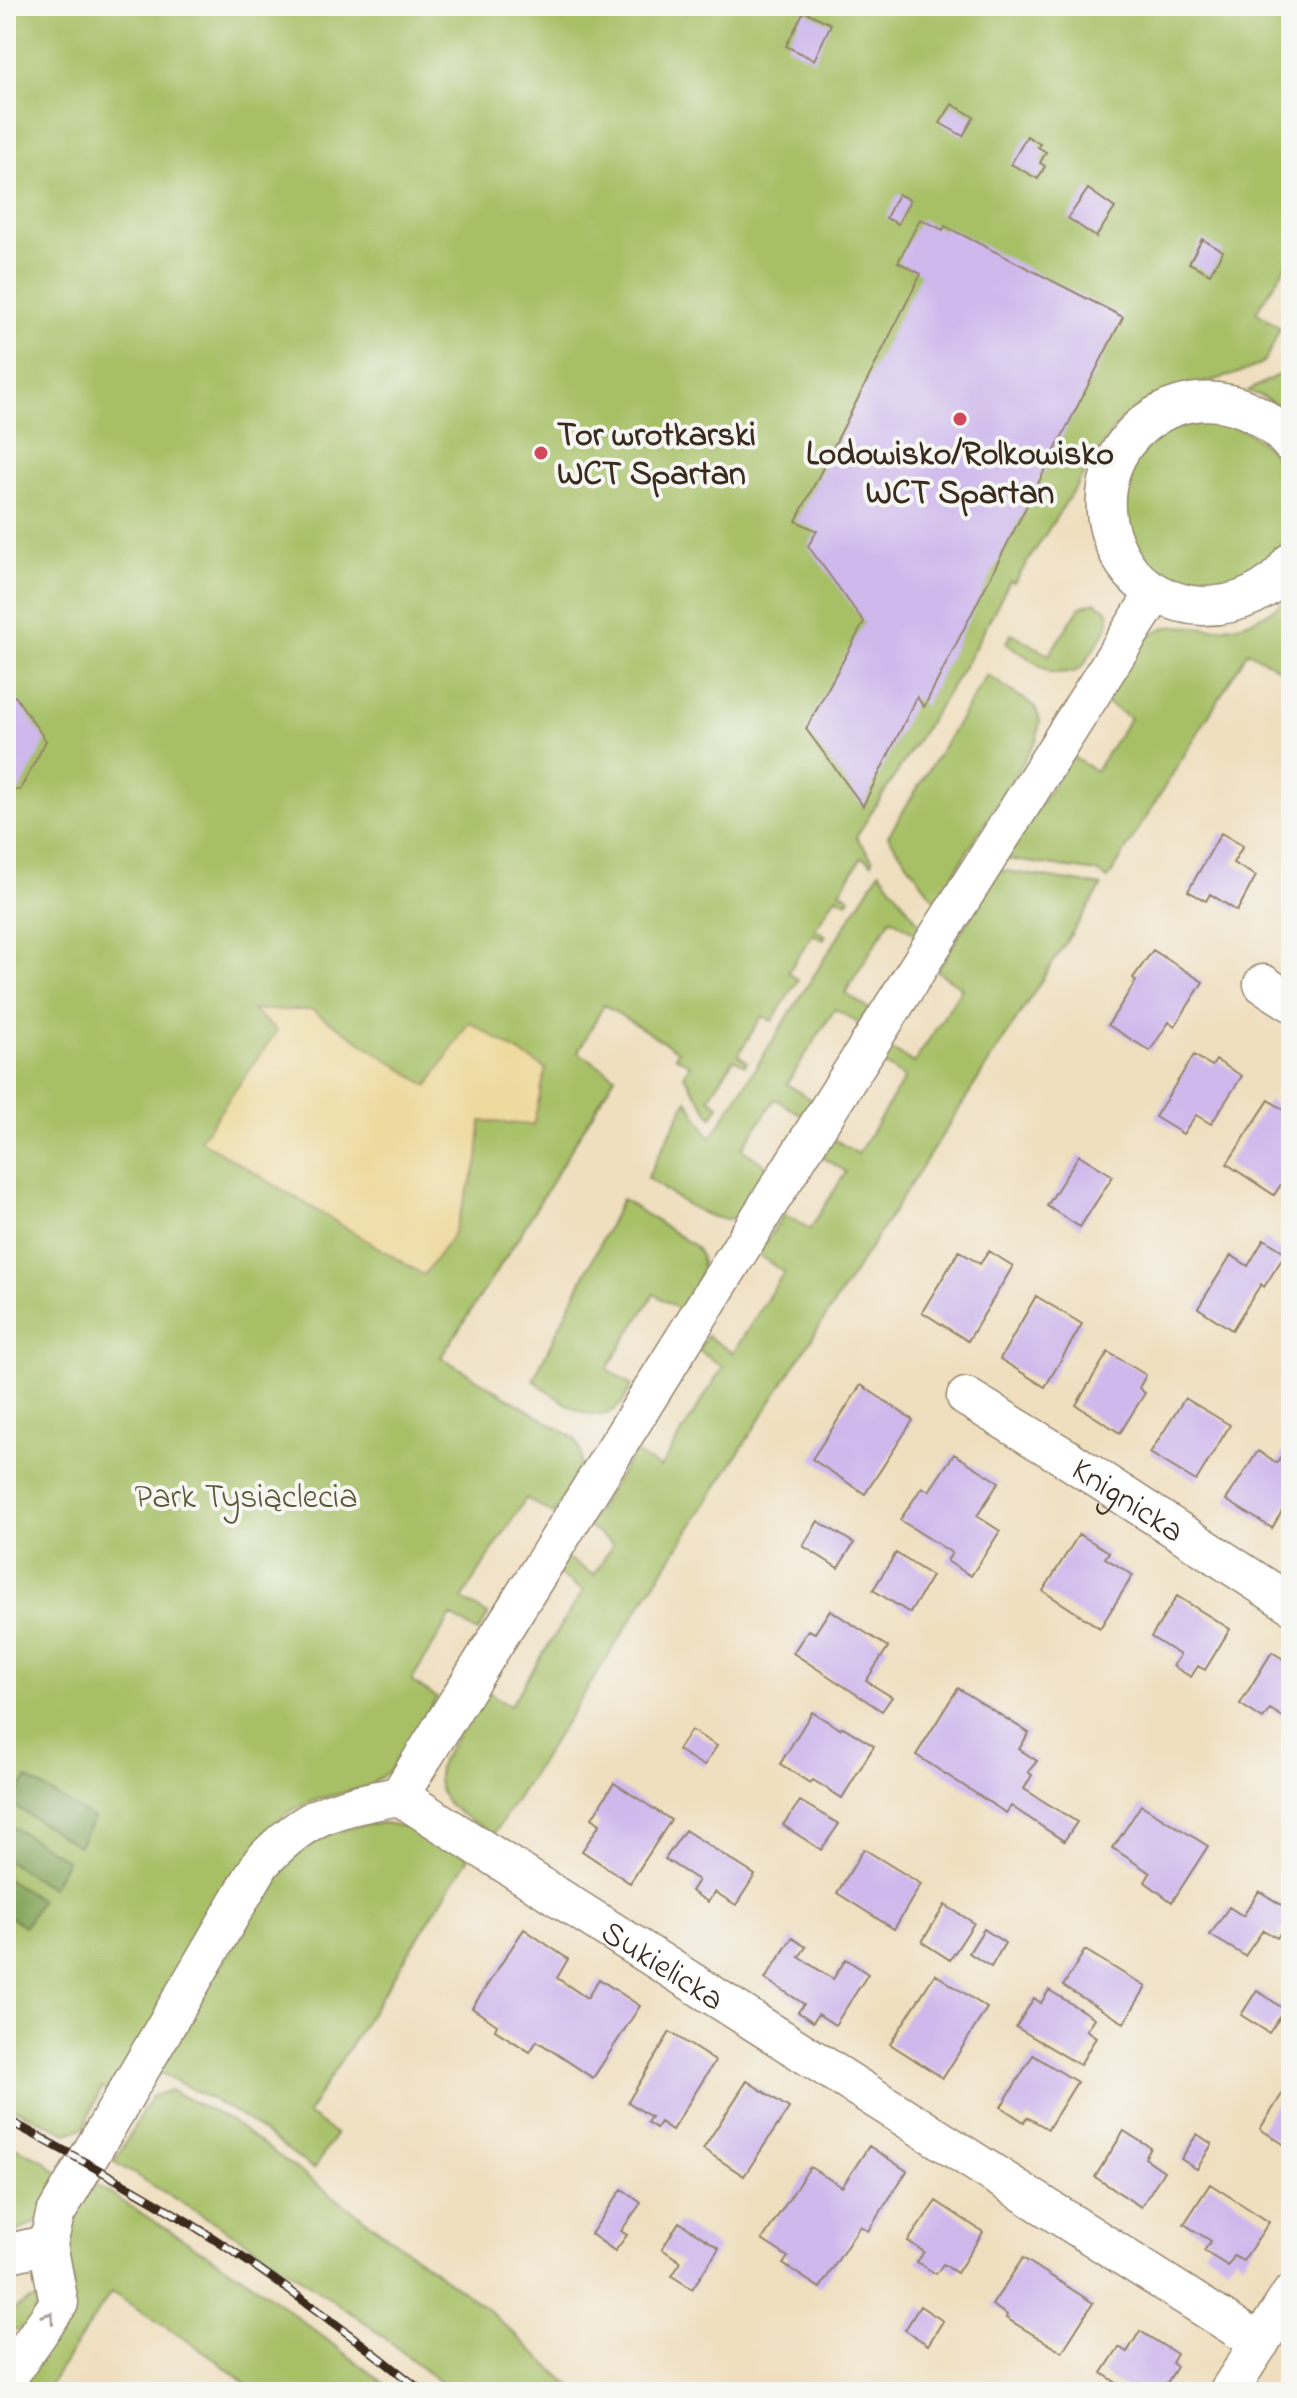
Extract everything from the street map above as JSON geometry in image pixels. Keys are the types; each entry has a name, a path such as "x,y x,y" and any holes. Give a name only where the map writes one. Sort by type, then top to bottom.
{"street":[{"path":"1291,444 1275,426 1250,410 1222,402 1191,402 1162,411 1137,430 1118,455 1107,484 1105,516 1114,546 1131,573 1155,593 1188,605 1223,606 1255,595 1283,574 1291,562"},
{"path":"6,2380 59,2303 48,2244 55,2215 261,1863 284,1838 315,1818 353,1805 399,1796 1155,593"},
{"name":"Knignicka","path":"966,1397 1291,1604"},
{"name":"Sukielicka","path":"399,1796 1260,2343"},
{"path":"6,2254 48,2244"},
{"path":"1228,2392 1291,2294"}],"green space":[{"name":"Park Tysiąclecia","path":"6,6 1291,6 1291,258 1256,312 1280,328 1268,354 1263,362 1253,368 1157,396 1127,415 1113,429 1014,583 1010,581 967,662 856,837 873,860 872,863 862,857 840,891 850,898 847,902 836,896 815,929 826,936 823,940 813,934 788,972 798,980 772,1021 762,1016 738,1055 747,1061 745,1065 734,1059 709,1098 719,1105 712,1117 684,1075 690,1065 675,1056 678,1051 604,1005 578,1052 615,1076 518,1238 441,1357 574,1438 581,1457 576,1477 553,1514 526,1498 462,1599 488,1615 478,1632 451,1616 411,1681 437,1698 389,1771 366,1787 319,1799 290,1811 267,1830 111,2093 101,2088 84,2128 67,2133 6,2105"},
{"path":"1287,370 1291,372 1291,416 1265,398 1248,391"},
{"path":"1207,422 1239,429 1266,447 1284,474 1291,506 1284,538 1266,565 1239,583 1207,590 1175,583 1148,565 1130,538 1123,506 1130,474 1148,447 1175,429"},
{"path":"1291,595 1291,669 1288,674 1248,651 1108,879 1097,872 1006,859 1071,756 1096,771 1130,718 1105,702 1151,635 1175,626 1210,628 1238,625 1275,608"},
{"path":"1095,602 1107,610 1108,627 1082,667 1074,672 1051,673 1006,643 1012,633 1049,655 1080,607"},
{"path":"987,675 1035,707 1040,720 1037,739 936,902 888,836"},
{"path":"999,870 1102,886 494,1834 460,1814 444,1798 438,1775 441,1761 485,1690 510,1706 583,1591 557,1573 567,1558 594,1575 613,1544 587,1526 634,1452 660,1468 723,1367 698,1350 707,1336 733,1353 784,1272 758,1255 784,1214 810,1229 846,1172 821,1156 832,1138 858,1154 905,1078 880,1062 889,1048 914,1063 962,988 937,971"},
{"path":"880,871 921,926 916,934 891,918 845,993 869,1009 860,1024 835,1009 787,1084 812,1100 802,1115 775,1099 742,1149 768,1167 746,1205 728,1219 704,1214 647,1178 687,1100 711,1138"},
{"path":"622,1199 693,1245 702,1260 701,1269 695,1285 679,1309 654,1294 607,1369 632,1385 618,1407 597,1415 574,1408 533,1380"},
{"path":"27,1778 94,1819 78,1846 11,1804"},
{"path":"6,1823 67,1860 51,1888 6,1860"},
{"path":"384,1823 419,1829 469,1857 307,2114 336,2134 314,2169 237,2113 159,2072 270,1876 308,1843 360,1825"},
{"path":"6,1878 41,1900 25,1926 6,1915"},
{"path":"170,2090 231,2121 487,2309 577,2392 452,2392 370,2326 252,2245 114,2162 151,2097"},
{"path":"6,2143 43,2160 61,2176 41,2220 6,2237"},
{"path":"95,2184 254,2284 395,2392 256,2392 208,2354 111,2292 45,2392 13,2392 73,2284 67,2236 69,2220"},
{"path":"31,2300 39,2300 31,2324 6,2335 12,2313"}],"sand":[{"path":"252,1010 312,1010 428,1086 469,1022 546,1069 533,1125 481,1121 478,1161 453,1234 424,1275 200,1140 277,1031"}],"building":[{"path":"804,11 831,24 814,60 786,46"},
{"path":"952,104 974,117 963,136 940,123"},
{"path":"1027,136 1046,152 1040,163 1045,166 1038,179 1011,164"},
{"path":"1088,189 1115,208 1096,237 1068,218"},
{"path":"898,194 910,200 898,224 886,218"},
{"name":"Lodowisko/Rolkowisko WCT Spartan","path":"920,219 943,230 945,226 1123,317 924,707 917,697 863,806 806,729 864,622 808,546 817,531 796,521 921,274 898,262"},
{"path":"1202,239 1223,251 1210,274 1189,263"},
{"path":"15,696 46,741 20,790 6,791 6,697"},
{"path":"1221,833 1243,846 1233,863 1256,876 1237,911 1210,894 1206,901 1188,891"},
{"path":"1153,950 1203,982 1175,1026 1169,1022 1150,1051 1108,1025 1136,981 1133,978"},
{"path":"1194,1055 1212,1066 1216,1060 1242,1076 1211,1124 1196,1115 1183,1134 1155,1117"},
{"path":"1269,1100 1291,1115 1291,1169 1274,1195 1227,1164"},
{"path":"1079,1155 1113,1176 1080,1227 1047,1206"},
{"path":"1264,1239 1286,1253 1264,1287 1261,1284 1232,1330 1198,1308 1231,1255 1248,1266"},
{"path":"959,1251 980,1264 989,1251 1013,1266 968,1341 922,1312"},
{"path":"1036,1296 1082,1324 1045,1387 1000,1359"},
{"path":"1108,1352 1146,1375 1139,1388 1145,1393 1120,1433 1076,1405"},
{"path":"861,1385 913,1420 865,1494 812,1459"},
{"path":"1185,1398 1230,1425 1196,1481 1150,1453"},
{"path":"1258,1451 1277,1463 1284,1451 1291,1456 1291,1496 1272,1528 1226,1500"},
{"path":"954,1454 999,1482 977,1516 1000,1531 971,1576 947,1561 952,1553 900,1520 922,1487 929,1491"},
{"path":"818,1521 854,1543 838,1568 803,1546"},
{"path":"1079,1534 1109,1552 1105,1558 1133,1575 1100,1628 1043,1591"},
{"path":"896,1553 932,1576 910,1613 873,1590"},
{"path":"1177,1596 1230,1629 1205,1670 1198,1666 1191,1677 1173,1666 1180,1655 1151,1637"},
{"path":"830,1610 888,1647 866,1681 892,1697 882,1711 793,1653 808,1630 815,1633"},
{"path":"1272,1652 1291,1664 1291,1722 1270,1709 1263,1719 1240,1704"},
{"path":"958,1688 1029,1733 1019,1749 1037,1761 1028,1772 1032,1775 1024,1789 1077,1822 1064,1841 1011,1806 1006,1813 916,1755"},
{"path":"812,1712 874,1746 842,1798 780,1764"},
{"path":"691,1730 717,1746 704,1766 678,1750"},
{"path":"614,1783 671,1820 630,1883 582,1851 600,1824 592,1818"},
{"path":"800,1801 839,1824 821,1850 783,1825"},
{"path":"1141,1805 1208,1846 1172,1902 1145,1882 1150,1873 1113,1848"},
{"path":"685,1830 755,1875 736,1905 715,1892 708,1902 691,1891 698,1880 665,1859"},
{"path":"864,1849 921,1884 894,1929 837,1893"},
{"path":"1259,1891 1291,1911 1291,1916 1277,1938 1263,1930 1245,1956 1210,1935 1229,1907 1243,1916"},
{"path":"945,1905 974,1923 950,1960 922,1942"},
{"path":"524,1929 568,1959 557,1978 587,1998 599,1979 640,2006 593,2078 537,2041 530,2052 495,2030 497,2025 472,2008"},
{"path":"984,1929 1005,1943 991,1967 969,1953"},
{"path":"792,1938 806,1947 799,1957 833,1979 846,1959 868,1974 835,2025 818,2014 813,2022 798,2012 804,2004 765,1979"},
{"path":"1085,1950 1146,1987 1124,2023 1063,1986"},
{"path":"935,1974 987,2008 943,2078 890,2044"},
{"path":"1049,1990 1094,2018 1086,2030 1096,2037 1080,2065 1016,2027 1034,1998 1041,2003"},
{"path":"1257,1990 1285,2010 1269,2033 1241,2015"},
{"path":"670,2032 715,2061 672,2130 660,2122 656,2128 647,2122 651,2117 628,2102"},
{"path":"1033,2055 1077,2082 1048,2129 1027,2117 1024,2122 1001,2107"},
{"path":"1291,2080 1291,2149 1260,2129"},
{"path":"747,2081 789,2108 744,2176 703,2149"},
{"path":"1124,2131 1151,2148 1145,2158 1164,2171 1141,2207 1095,2177"},
{"path":"1197,2134 1212,2144 1197,2169 1181,2159"},
{"path":"869,2146 907,2171 868,2231 860,2226 820,2288 783,2264 788,2257 762,2240 810,2167 842,2187"},
{"path":"1210,2184 1269,2222 1243,2261 1234,2256 1228,2266 1204,2251 1211,2241 1184,2224"},
{"path":"622,2189 641,2203 621,2231 627,2235 615,2251 591,2234"},
{"path":"936,2201 983,2232 957,2273 943,2264 936,2274 917,2262 924,2252 908,2241"},
{"path":"679,2222 719,2248 692,2289 672,2276 681,2262 662,2249"},
{"path":"1023,2258 1093,2303 1062,2352 1006,2318 1007,2315 992,2305"},
{"path":"920,2306 943,2321 928,2345 905,2330"},
{"path":"1140,2331 1177,2354 1172,2363 1177,2367 1161,2392 1130,2392 1102,2373 1119,2347 1127,2352"}],"railway":[{"path":"6,2119 143,2195 222,2244 274,2279 423,2392"}],"place":[{"name":"Lodowisko/Rolkowisko WCT Spartan","path":"960,419"},
{"name":"Tor wrotkarski WCT Spartan","path":"541,453"}]}
